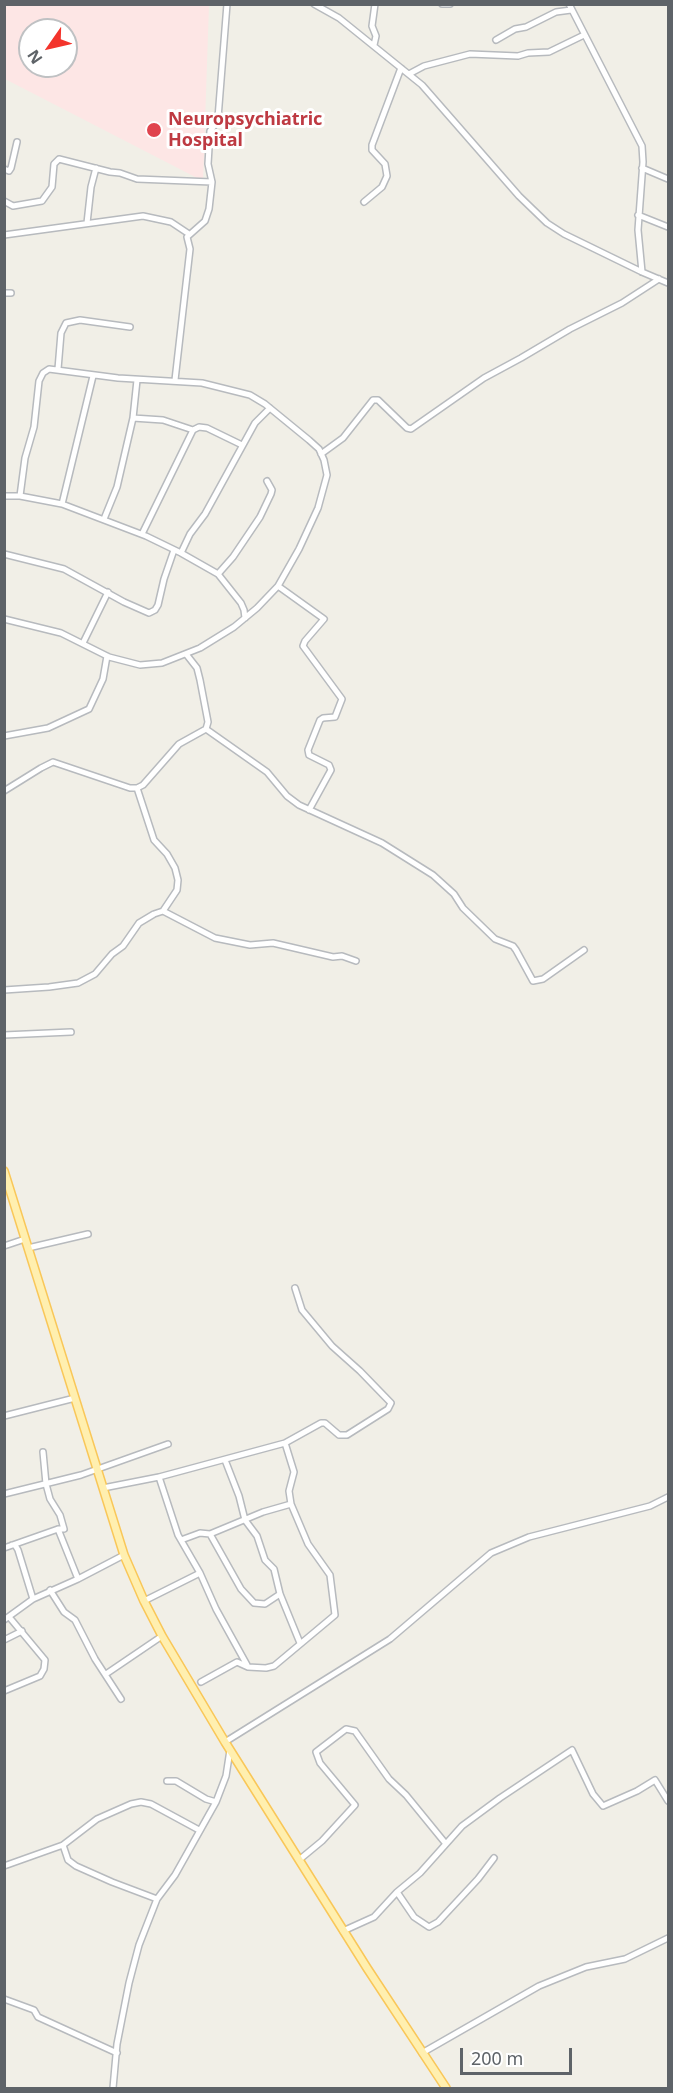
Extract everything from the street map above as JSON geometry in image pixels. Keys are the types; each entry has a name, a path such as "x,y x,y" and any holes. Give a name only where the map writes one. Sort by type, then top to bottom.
{"main road":[{"path":"4,1171 124,1555 144,1601 162,1636 225,1742 446,2088"}],"street":[{"path":"175,380 190,249 187,240 189,234 207,219 212,182 208,164 210,131 218,118 226,4"},
{"path":"314,4 339,18 409,74 442,106 519,196 540,217 564,234 642,273 669,283"},
{"path":"374,45 375,4"},
{"path":"442,4 450,4"},
{"path":"496,40 516,29 526,27 570,7 642,146 638,215 638,242 642,273"},
{"path":"363,36 373,22"},
{"path":"409,74 424,66 470,54 512,56 549,52 584,35"},
{"path":"364,201 382,187 387,176 385,164 372,150 372,145 401,68"},
{"path":"4,169 9,171 11,168 17,142"},
{"path":"4,201 7,200 14,206 42,201 51,187 54,164 59,159 137,179 212,182"},
{"path":"87,223 91,187 96,168"},
{"path":"642,168 669,179"},
{"path":"638,215 669,227"},
{"path":"4,235 152,216 171,222 189,234"},
{"path":"321,454 343,438 374,400 378,400 407,428 411,429 484,378 570,329 622,303 659,279"},
{"path":"58,369 61,333 66,323 80,320 130,327"},
{"path":"4,619 46,628 127,663 151,665 162,663 200,648 257,609 278,586 299,549 324,490 327,475 321,454 309,440 270,408 249,395 234,390 175,380 136,380 93,376 58,369 45,370 39,381 34,427 25,458 20,496"},
{"path":"62,504 93,376"},
{"path":"104,519 117,487 133,417 136,380"},
{"path":"181,553 255,423 270,408"},
{"path":"133,417 163,420 193,430"},
{"path":"142,534 193,430 200,427 207,428 242,445"},
{"path":"218,574 233,557 260,517 272,490 267,481"},
{"path":"4,496 20,496 62,504 142,534 181,553 218,574 241,603 245,618"},
{"path":"4,554 64,569 144,612 153,612 158,605 174,550"},
{"path":"278,586 325,620 303,646 342,699 335,717 320,720 308,750 309,755 329,765 331,770 309,810"},
{"path":"83,643 108,592"},
{"path":"241,603 257,609"},
{"path":"4,791 53,762 130,788 143,785 179,744 206,729 208,722 200,680 196,668 186,654"},
{"path":"4,736 48,728 89,709 101,686 107,656"},
{"path":"206,729 267,772 287,796 309,810 382,843 433,875 454,894 463,908 495,939 513,946 533,981 543,980 584,950"},
{"path":"4,990 49,987 78,982 95,974 112,954 123,946 139,923 163,911 177,890 178,880 175,868 167,854 154,840 137,788"},
{"path":"163,911 215,938 250,945 273,943 333,957 342,956 356,961"},
{"path":"4,1035 70,1032"},
{"path":"28,1248 88,1234"},
{"path":"4,1246 26,1239"},
{"path":"104,1488 159,1477 285,1443 321,1423 325,1423 339,1435 347,1435 388,1409 391,1403 332,1346 302,1310 295,1288"},
{"path":"4,1416 75,1398"},
{"path":"201,1682 234,1663 248,1667 270,1668 333,1617 336,1611 330,1575 309,1544 291,1504 289,1491 294,1472 290,1453 285,1443"},
{"path":"4,1494 81,1475 168,1444"},
{"path":"4,1548 57,1529 64,1529 60,1515 50,1499 43,1452"},
{"path":"225,1460 239,1496 245,1520 257,1536 265,1560 274,1569 280,1594 300,1643"},
{"path":"159,1477 181,1540 247,1665"},
{"path":"225,1742 390,1639 492,1552 530,1537 650,1506 669,1497"},
{"path":"181,1540 200,1533 210,1534 291,1504"},
{"path":"57,1529 78,1579"},
{"path":"210,1534 248,1599 260,1605 266,1604 280,1594"},
{"path":"12,1545 15,1545 18,1550 33,1599"},
{"path":"4,1691 40,1676 44,1670 45,1660 22,1631 7,1619 33,1599 124,1555"},
{"path":"144,1601 200,1573"},
{"path":"50,1590 64,1612 75,1620 121,1699"},
{"path":"4,1640 22,1631"},
{"path":"106,1674 162,1636"},
{"path":"299,1860 322,1841 355,1804 320,1763 316,1752 346,1729 355,1731 389,1779 406,1795 446,1844"},
{"path":"113,2088 129,1983 140,1945 157,1899 175,1875 216,1802 226,1776 230,1750"},
{"path":"343,1930 374,1917 397,1892 420,1873 462,1826 572,1750 593,1794 603,1806 655,1780 669,1801"},
{"path":"167,1781 177,1781 206,1799 216,1802"},
{"path":"4,1866 63,1845 97,1819 141,1802 151,1804 199,1830"},
{"path":"63,1845 68,1860 76,1866 157,1899"},
{"path":"397,1892 414,1917 429,1927 438,1922 494,1858"},
{"path":"422,2053 555,1978 586,1967 625,1959 669,1938"},
{"path":"4,1999 33,2010 38,2016 117,2053"}],"shaded area":[{"name":"Neuropsychiatric Hospital","path":"4,5 209,5 203,181 5,79"}],"place":[{"name":"Neuropsychiatric Hospital","path":"154,130"}]}
